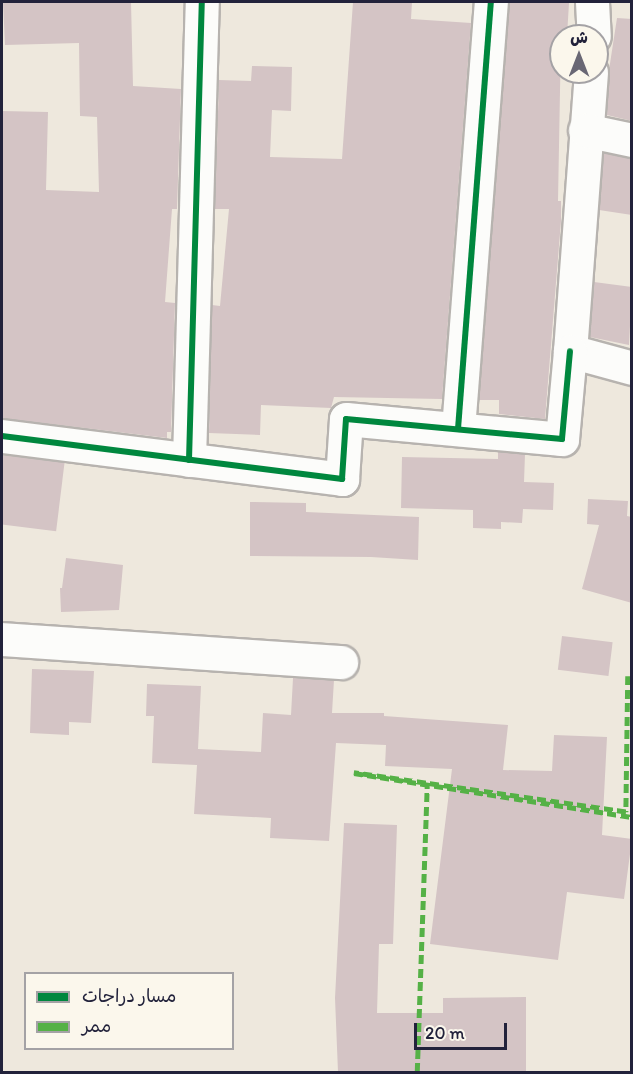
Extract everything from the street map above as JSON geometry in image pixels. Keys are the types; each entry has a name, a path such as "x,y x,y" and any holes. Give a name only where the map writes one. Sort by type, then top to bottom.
{"street":[{"path":"189,460 202,2"},
{"path":"458,429 491,2"},
{"path":"592,2 593,24"},
{"path":"2,436 342,478 346,419 562,439 590,84"},
{"path":"585,130 632,140"},
{"path":"570,351 632,368"},
{"path":"2,639 341,662"}],"building":[{"path":"3,2 131,2 133,86 181,89 177,209 172,209 165,302 175,303 171,432 167,432 167,438 2,418 2,111 48,112 46,190 99,192 97,117 80,116 79,43 5,45"},
{"path":"353,2 412,2 411,19 471,23 442,399 334,397 331,408 261,405 260,435 209,433 212,305 220,306 229,209 215,209 219,80 251,81 252,66 292,67 291,111 272,110 270,157 342,159"},
{"path":"509,2 569,3 568,24 549,24 549,84 560,84 558,201 561,201 561,221 545,419 499,414 499,400 479,400"},
{"path":"617,18 632,19 632,121 607,115 609,70"},
{"path":"604,153 632,158 632,215 599,210"},
{"path":"594,282 632,287 629,345 590,337"},
{"path":"498,452 525,454 524,482 554,483 553,510 523,509 522,523 501,522 501,529 473,528 473,510 401,508 402,457 498,459"},
{"path":"2,455 65,463 56,531 2,525"},
{"path":"588,499 628,501 627,516 632,517 632,603 582,589 599,525 587,524"},
{"path":"250,502 306,503 306,512 419,517 418,560 371,557 250,556"},
{"path":"66,558 123,565 119,610 61,612 60,588 62,588"},
{"path":"562,636 613,642 608,676 558,670"},
{"path":"32,669 94,671 91,723 69,722 69,735 30,733"},
{"path":"293,678 334,680 332,713 384,713 384,716 508,725 503,770 552,771 554,735 607,737 602,835 632,839 624,899 567,892 558,960 430,944 452,769 385,766 386,745 336,743 329,841 270,838 271,818 194,814 197,765 152,763 154,716 146,716 147,684 201,686 198,749 261,752 263,713 291,715"},
{"path":"344,823 397,825 393,944 379,944 377,1013 443,1013 443,998 526,997 526,1072 338,1072 335,998"}],"marked path":[{"path":"628,676 626,812 354,773 632,817"},
{"path":"417,1072 427,784"}],"cycle path":[{"path":"189,460 202,2"},
{"path":"458,429 491,2"},
{"path":"2,436 342,479 346,419 562,439 570,351"}]}
